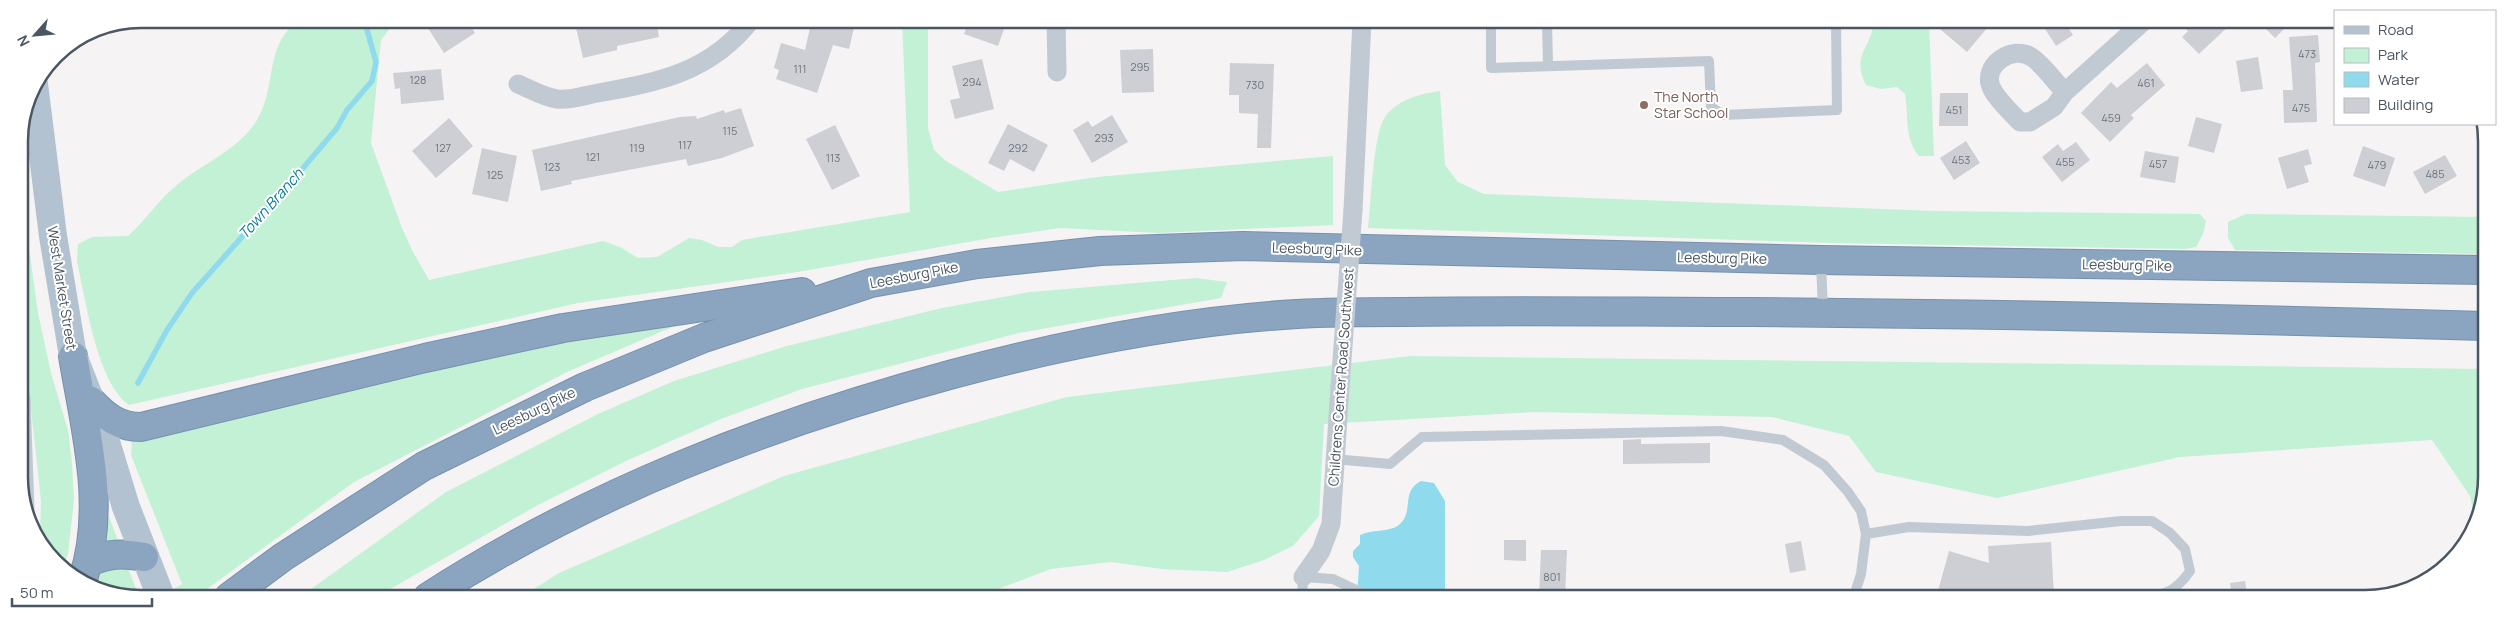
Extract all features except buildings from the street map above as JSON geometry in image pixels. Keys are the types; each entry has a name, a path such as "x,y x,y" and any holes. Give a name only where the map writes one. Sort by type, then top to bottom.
{"highway":[{"name":"Leesburg Pike","path":"238,590 283,557 416,471 492,431 585,387 704,338 871,283 977,264 1100,251 1243,246 1820,260 2478,270"},
{"path":"91,401 113,421 128,427 142,427 425,358 564,328 871,283"},
{"path":"440,590 522,541 628,488 780,426 870,397 1069,346 1140,333 1297,314 1467,311 1823,313 2296,320 2478,326"},
{"path":"73,356 95,504 85,571"},
{"path":"85,571 102,556 117,553 144,556"}],"main road":[{"name":"West Market Street","path":"36,98 52,236 73,356 91,401 144,556 158,590"}],"street":[{"path":"518,84 558,100 659,81 691,70 717,54 739,36 745,28"},
{"path":"1056,28 1057,72"},
{"name":"Childrens Center Road Southwest","path":"1303,577 1321,551 1331,524 1334,459 1353,210 1362,28"},
{"path":"2065,92 2136,28"}],"lane":[{"path":"1490,28 1491,68 1709,61 1711,107 1723,115 1837,110 1836,28"},
{"path":"1547,28 1548,66"},
{"path":"1820,260 1823,313"},
{"path":"1334,459 1390,464 1422,437 1720,431 1783,440 1824,465 1848,492 1861,511 1866,534 1861,574 1856,590"},
{"path":"1866,534 1909,527 2028,531 2120,522 2152,521 2170,533 2185,549 2190,571 2180,585 2171,590"},
{"path":"1302,590 1303,577 1334,579 1358,590"}],"green space":[{"path":"390,28 381,40 371,143 402,228 429,280 603,241 620,247 638,258 657,257 689,238 702,240 718,247 732,247 742,240 910,212 902,28 928,28 928,128 934,150 946,161 998,192 1097,177 1333,156 1333,225 1158,233 1060,228 991,238 804,271 578,303 129,405 118,394 109,379 94,339 77,262 78,244 92,237 128,236 178,184 231,147 250,130 263,107 276,53 281,40 289,29"},
{"path":"1872,28 1929,28 1934,156 1919,156 1914,149 1909,135 1905,94 1897,87 1881,89 1866,85 1860,65"},
{"path":"1440,91 1445,165 1458,182 1484,194 1934,211 2200,214 2206,221 2203,234 2196,247 2185,249 1831,243 1368,228 1375,153 1385,117 1396,106 1410,98"},
{"path":"2246,214 2478,217 2478,254 2235,250 2228,238 2228,222"},
{"path":"28,240 38,313 51,373 68,430 72,463 74,500 68,554 65,562 60,558 40,529 41,501 28,381"},
{"path":"1196,278 1227,282 1221,298 1019,333 802,389 721,419 626,461 538,505 388,590 310,590 446,492 598,414 674,381 787,346 942,308 1030,292"},
{"path":"679,324 567,372 354,482 206,590 172,590 182,584 131,455 132,440 610,329"},
{"path":"1410,356 2478,369 2478,485 2473,512 2470,496 2432,440 2180,457 1997,498 1876,472 1849,436 1772,417 1534,412 1324,424 1319,516 1293,546 1264,560 1227,572 1162,569 1111,562 1051,569 994,590 532,590 559,573 784,476 1067,397"},
{"path":"105,506 136,590 125,590 92,580"}],"water":[{"path":"1421,481 1434,483 1445,501 1445,590 1358,590 1359,566 1353,557 1353,551 1360,544 1360,535 1390,529 1399,525 1404,520 1409,496 1415,485"}],"waterway":[{"name":"Town Branch","path":"138,383 167,330 192,293 298,174 337,128 347,110 372,81 376,62 367,28"}],"place":[{"name":"The North Star School","path":"1644,105"}]}
